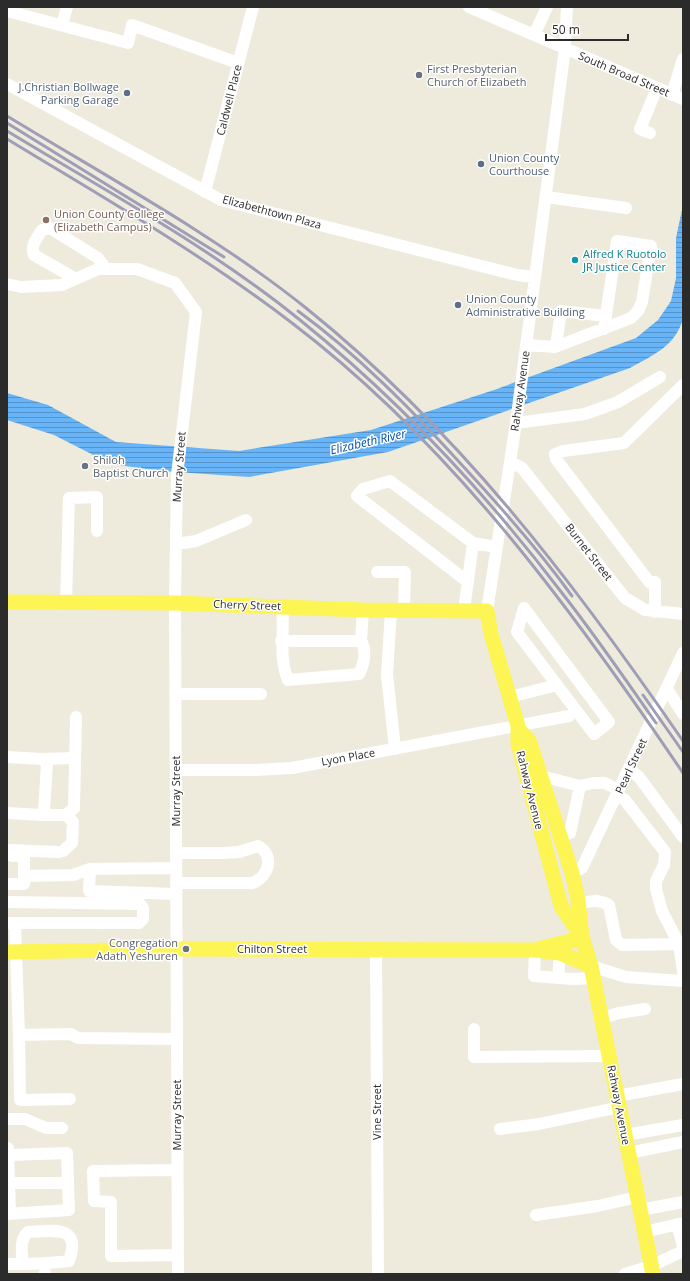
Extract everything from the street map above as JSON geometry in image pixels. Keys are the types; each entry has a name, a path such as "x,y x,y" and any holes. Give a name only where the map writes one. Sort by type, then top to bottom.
{"main road":[{"name":"Cherry Street","path":"7,602 175,603 362,610 487,611"},
{"name":"Rahway Avenue","path":"487,611 491,634 519,728 518,744 561,906 582,936"},
{"name":"Rahway Avenue","path":"519,728 529,740 572,873 579,904 582,936 593,972 652,1270"},
{"path":"537,820 560,868 565,872 572,873"},
{"name":"Chilton Street","path":"536,950 549,945 575,940 582,936"},
{"name":"Chilton Street","path":"12,952 176,949 536,950 560,953 593,972"}],"street":[{"path":"62,25 67,7"},
{"name":"Caldwell Place","path":"205,192 253,7"},
{"name":"South Broad Street","path":"468,7 678,97"},
{"path":"534,35 547,7"},
{"name":"Rahway Avenue","path":"487,611 511,462 527,345 565,48 567,7"},
{"path":"7,11 38,13 62,25 128,43 132,25 238,63"},
{"path":"678,97 683,59"},
{"name":"Elizabethtown Plaza","path":"7,84 221,200 517,275 535,277"},
{"path":"650,133 640,129 657,88"},
{"path":"546,197 626,208"},
{"path":"76,279 34,255 32,250 33,246 42,230 50,228 98,258 106,269"},
{"path":"527,345 556,346 604,329 631,318 638,311 642,302 651,246 617,240 604,329"},
{"path":"7,284 21,287 62,285 98,269 106,269"},
{"name":"Murray Street","path":"106,269 137,269 175,283 196,312 177,475 175,694 178,1274"},
{"path":"556,346 561,311 606,316"},
{"path":"516,423 585,414 618,402 660,377"},
{"path":"656,612 655,582 650,583 633,562 556,459 555,454 563,450 624,443 683,385"},
{"name":"Burnet Street","path":"511,462 522,468 625,598 645,610 683,614"},
{"path":"468,582 358,496 363,489 390,481 473,543 497,547"},
{"path":"66,603 69,498 97,497 97,531"},
{"path":"176,544 196,541 246,520"},
{"path":"464,610 473,543"},
{"path":"377,572 405,572 387,675 395,749"},
{"path":"282,606 283,668 288,680 360,674 363,666 364,652 364,646 361,640 362,610"},
{"path":"524,608 609,722 594,734 557,685 517,632 524,608"},
{"path":"282,641 361,640"},
{"name":"Pearl Street","path":"572,873 582,868 683,653"},
{"path":"510,697 557,685"},
{"path":"667,689 683,714"},
{"path":"175,694 262,694"},
{"name":"Lyon Place","path":"176,770 255,770 292,768 519,728 569,716"},
{"path":"7,850 63,851 72,843 73,822 70,812 75,758 76,717"},
{"path":"7,757 42,759 75,758"},
{"path":"42,759 47,763 44,812 42,815"},
{"path":"629,769 639,777 683,837"},
{"path":"540,776 580,786 593,783 605,783 618,792 625,800 665,852 664,865 656,881 656,889 662,911 679,944 683,972"},
{"path":"560,837 570,833 580,786"},
{"path":"7,814 42,815 70,812"},
{"path":"90,869 89,891 176,888 252,883 258,881 266,875 268,867 267,856 262,848 258,846 240,852 176,853"},
{"path":"7,856 24,856 25,876 24,884 7,884"},
{"path":"25,876 73,875 90,869 176,868"},
{"path":"579,904 593,901 602,902 608,905 616,940 622,945 679,944"},
{"path":"7,902 140,904 143,908 143,919 140,923 11,923 12,952 20,1035 20,1100 70,1099"},
{"name":"Vine Street","path":"376,949 378,1274"},
{"path":"536,950 534,976 558,978 593,972 626,977 683,981"},
{"path":"558,978 560,953"},
{"path":"602,1018 620,1012 645,1009"},
{"path":"474,1029 474,1057 609,1056"},
{"path":"20,1035 71,1034 78,1038 177,1040"},
{"path":"500,1129 539,1124 683,1084"},
{"path":"7,1119 25,1119 46,1128 62,1128"},
{"path":"625,1135 683,1125"},
{"path":"629,1153 683,1142"},
{"path":"8,1151 67,1153 68,1182 69,1210 9,1214 8,1151"},
{"path":"177,1170 93,1171 94,1201 111,1202 112,1256 178,1255"},
{"path":"9,1183 68,1182"},
{"path":"536,1215 598,1206 683,1202"},
{"path":"625,1274 652,1270 683,1251 680,1224 644,1232"},
{"path":"7,1264 25,1264 53,1264 69,1261 73,1249 72,1241 67,1234 59,1232 28,1232 25,1235 21,1247 25,1264"}],"water":[{"name":"Elizabeth River","path":"683,205 683,318 680,328 675,336 662,349 630,368 388,452 249,477 162,471 111,464 54,435 7,420 7,393 48,405 116,442 239,451 371,430 494,390 636,338 658,320 671,301 676,278 676,238"}],"railway":[{"path":"7,116 198,231 271,281 362,355 414,405 464,457 511,511 556,566 599,623 683,741"},
{"path":"7,123 224,257"},
{"path":"7,131 194,244 266,293 336,350 406,414 439,448 502,519 574,609 656,723"},
{"path":"7,139 152,227 223,273 292,323 350,370 405,421 456,475 506,532 552,590 641,712 683,773"},
{"path":"298,311 363,364 423,423 518,528 546,561 572,596"},
{"path":"643,695 683,752"}],"place":[{"name":"First Presbyterian Church of Elizabeth","path":"419,75"},
{"name":"J.Christian Bollwage Parking Garage","path":"127,93"},
{"name":"Union County Courthouse","path":"481,164"},
{"name":"Union County College (Elizabeth Campus)","path":"46,220"},
{"name":"Alfred K Ruotolo JR Justice Center","path":"575,260"},
{"name":"Union County Administrative Building","path":"458,305"},
{"name":"Shiloh Baptist Church","path":"85,466"},
{"name":"Congregation Adath Yeshuren","path":"186,949"}]}
